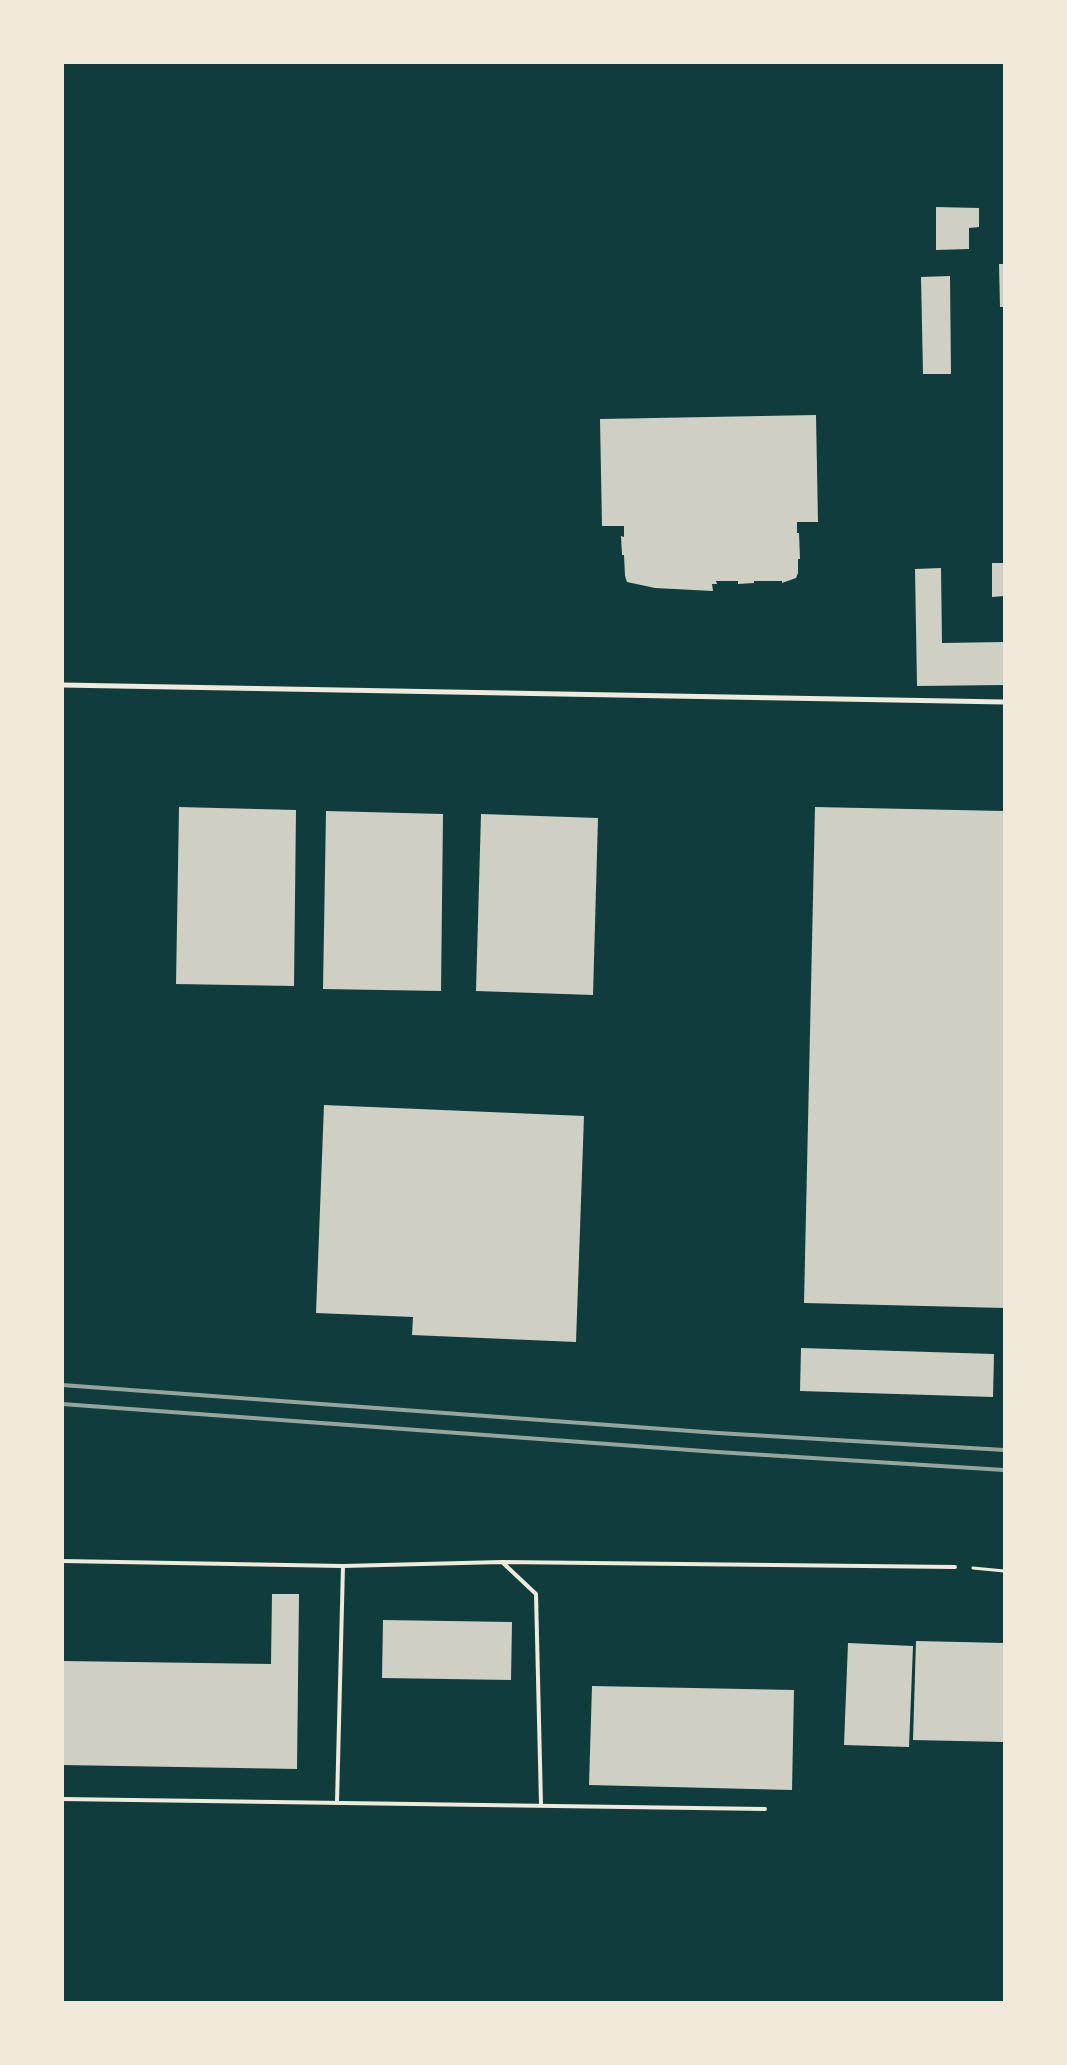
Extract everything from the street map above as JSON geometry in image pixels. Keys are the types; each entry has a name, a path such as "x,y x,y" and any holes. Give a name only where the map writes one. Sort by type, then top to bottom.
{"street":[{"path":"62,685 1004,702"}],"lane":[{"path":"62,1561 343,1566 502,1562 955,1567"},
{"path":"502,1562 536,1594 541,1804"},
{"path":"337,1802 343,1566"},
{"path":"62,1799 541,1804 765,1809"}],"path":[{"path":"955,1567 1004,1571"}],"building":[{"path":"936,207 979,208 979,227 969,228 969,249 936,250"},
{"path":"999,264 1004,264 1004,307 1000,307"},
{"path":"950,276 951,374 923,374 921,277"},
{"path":"816,415 818,522 797,522 800,559 798,559 796,578 782,583 782,581 754,581 754,583 738,584 738,581 716,581 717,584 712,584 713,591 655,588 627,582 624,555 622,555 621,536 624,537 624,526 602,526 600,419"},
{"path":"992,563 1004,563 1004,596 992,597"},
{"path":"941,568 942,643 1004,642 1004,685 917,686 915,569"},
{"path":"179,807 296,810 294,986 176,984"},
{"path":"815,807 1004,811 1004,1308 804,1303"},
{"path":"326,811 443,814 441,991 323,989"},
{"path":"481,814 598,818 593,995 476,991"},
{"path":"324,1105 584,1116 576,1342 412,1335 413,1317 316,1313"},
{"path":"801,1348 994,1354 993,1397 800,1391"},
{"path":"272,1594 299,1594 297,1769 62,1765 62,1661 271,1664"},
{"path":"383,1620 512,1622 511,1680 382,1678"},
{"path":"916,1641 1004,1643 1004,1742 913,1740"},
{"path":"848,1643 913,1646 909,1747 844,1745"},
{"path":"592,1686 794,1690 792,1790 589,1785"}],"railway":[{"path":"62,1385 718,1433 1004,1450"},
{"path":"62,1404 717,1452 1004,1470"}]}
